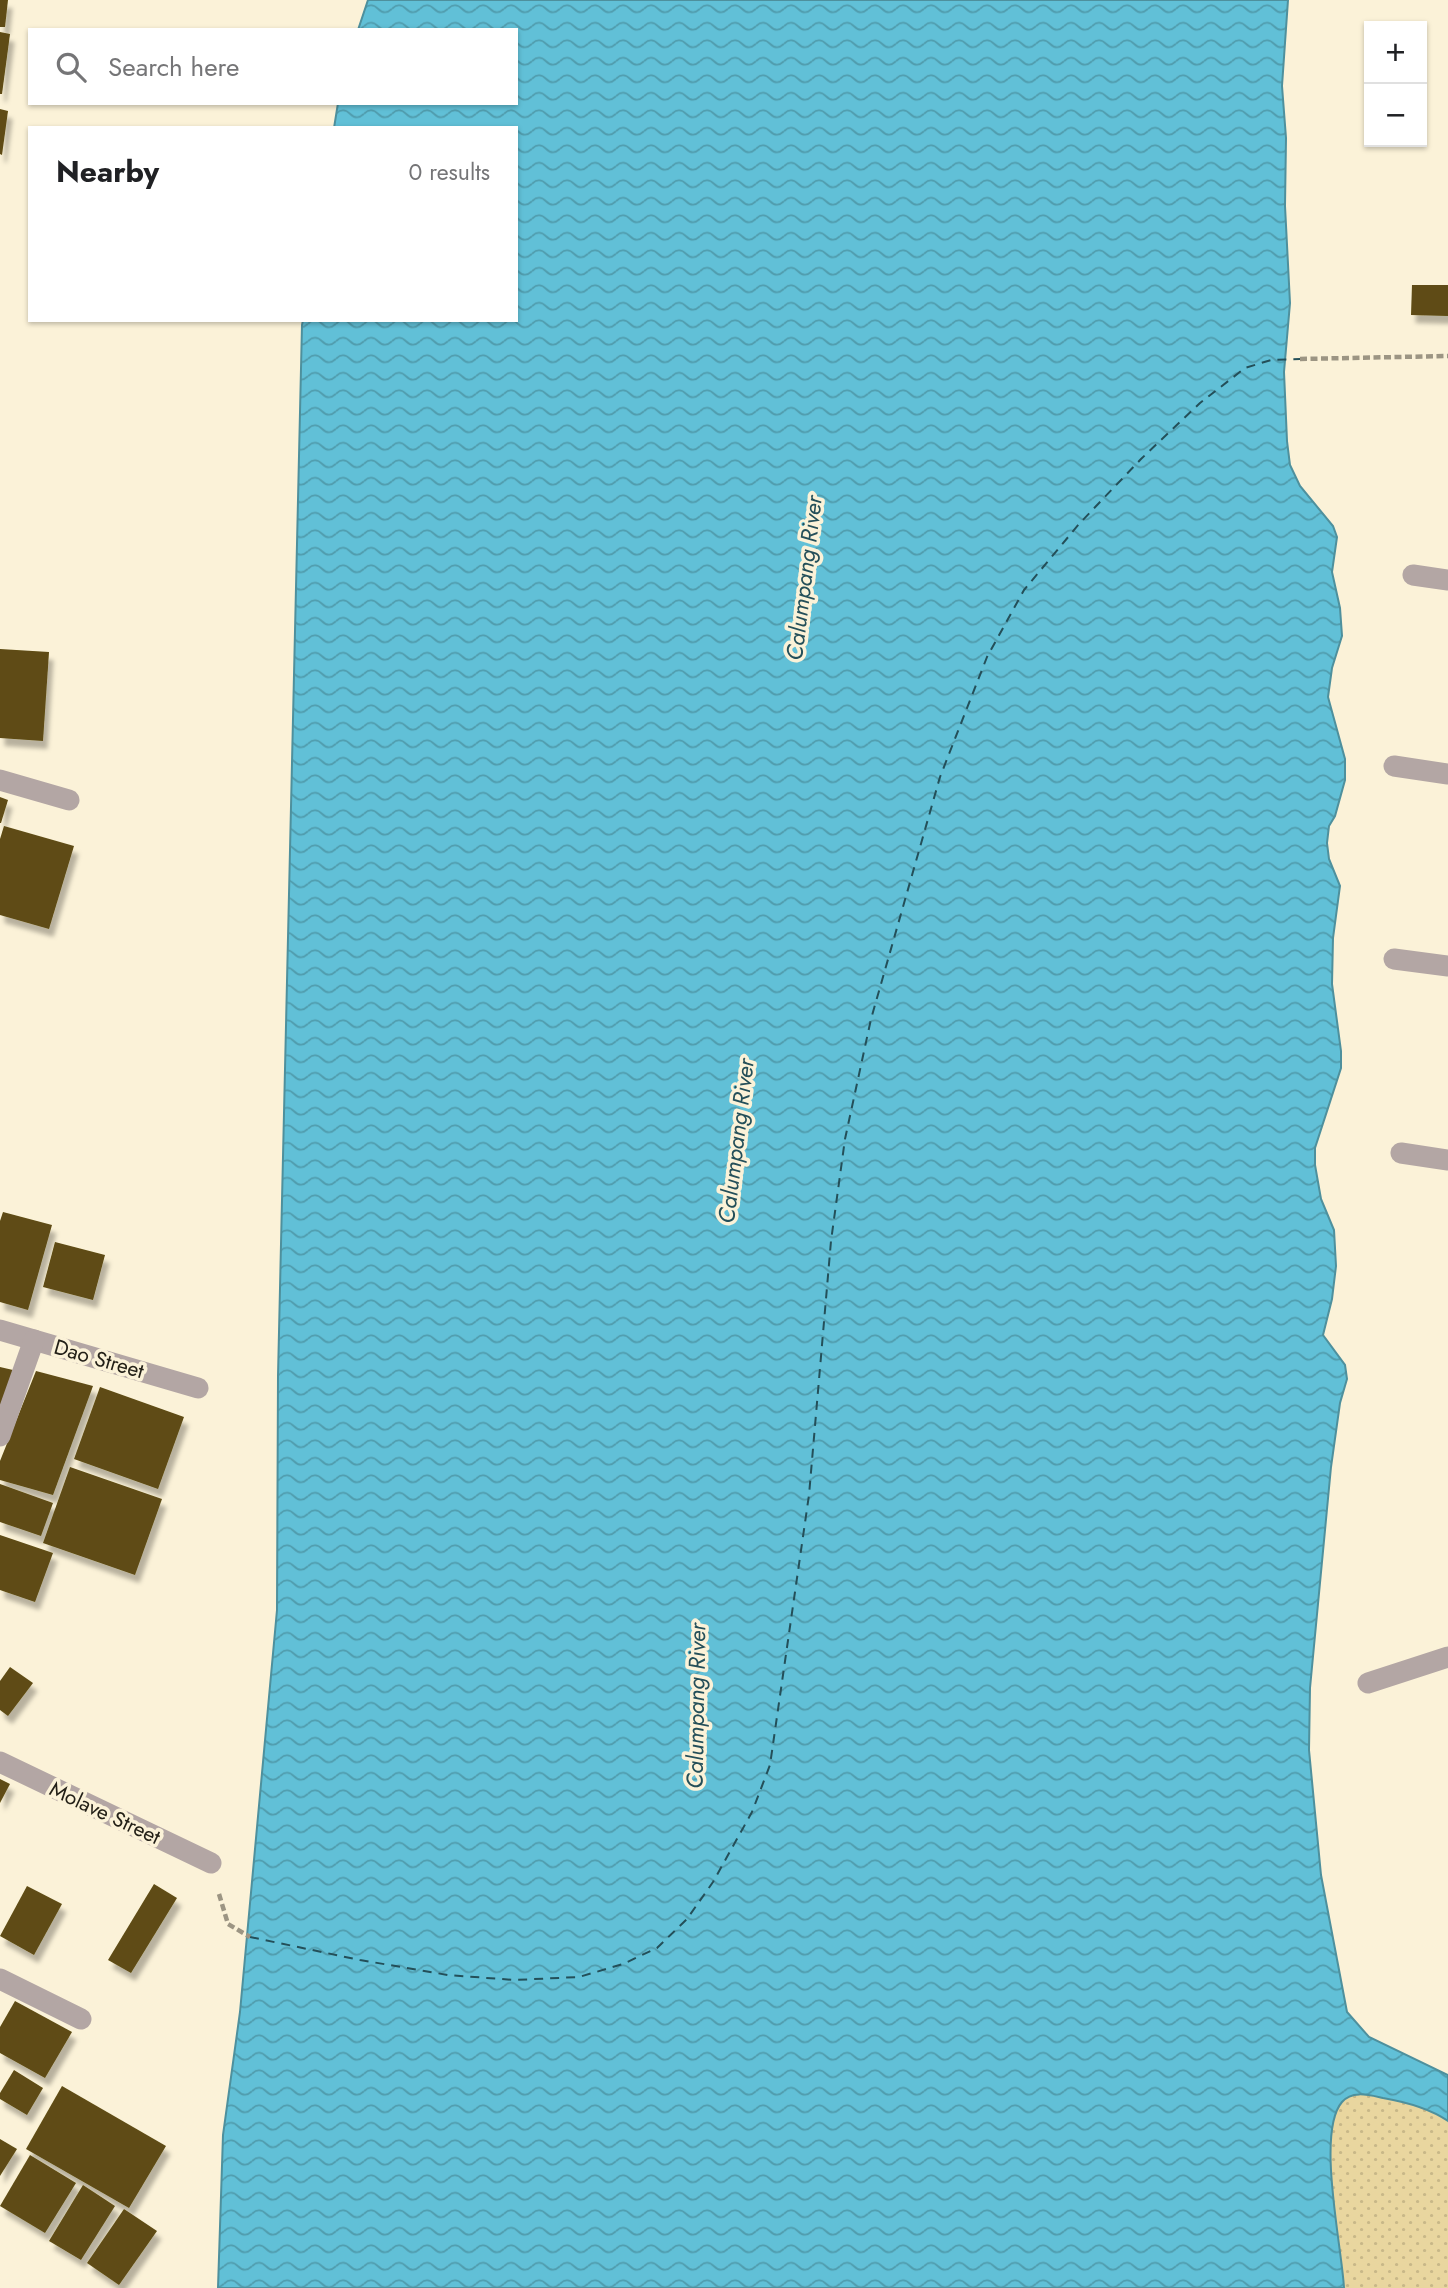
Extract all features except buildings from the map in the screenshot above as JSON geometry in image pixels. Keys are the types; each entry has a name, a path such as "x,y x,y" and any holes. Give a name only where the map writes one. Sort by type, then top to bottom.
{"street":[{"path":"1413,575 1448,580"},
{"path":"1395,766 1448,774"},
{"path":"0,780 69,800"},
{"path":"1395,959 1448,967"},
{"path":"1401,1153 1448,1160"},
{"name":"Dao Street","path":"0,1330 198,1388"},
{"path":"0,1436 34,1340"},
{"path":"1368,1683 1448,1657"},
{"name":"Molave Street","path":"0,1762 211,1863"},
{"path":"0,1979 81,2019"}],"path":[{"path":"1300,359 1448,356"},
{"path":"228,1924 250,1937"}],"shaded area":[{"path":"1357,2093 1416,2105 1448,2121 1448,2288 1344,2288 1333,2190 1331,2136 1335,2115 1343,2101"}],"water":[{"name":"Calumpang River","path":"368,0 1288,0 1282,86 1290,303 1284,372 1287,441 1290,465 1300,486 1333,526 1337,537 1332,572 1340,608 1342,636 1332,668 1328,697 1345,759 1345,780 1335,816 1329,826 1327,843 1329,859 1340,886 1333,938 1332,984 1341,1068 1315,1148 1315,1165 1321,1199 1334,1230 1336,1266 1332,1299 1323,1335 1345,1365 1347,1379 1340,1403 1331,1467 1310,1688 1309,1750 1321,1875 1347,2012 1369,2037 1448,2075 1448,2121 1417,2106 1361,2094 1346,2098 1342,2102 1335,2117 1331,2138 1331,2163 1344,2288 218,2288 223,2135 240,2012 277,1610 278,1376 302,325 303,322 518,322 518,126 334,126 338,105 518,105 518,28 359,28"}],"ferry route":[{"path":"250,1937 448,1975 514,1980 579,1977 623,1964 657,1948 687,1919 713,1882 752,1812 770,1765 809,1495 831,1241 845,1139 871,1019 940,777 987,657 1024,590 1079,524 1141,459 1200,403 1245,368 1271,360 1300,359"}]}
